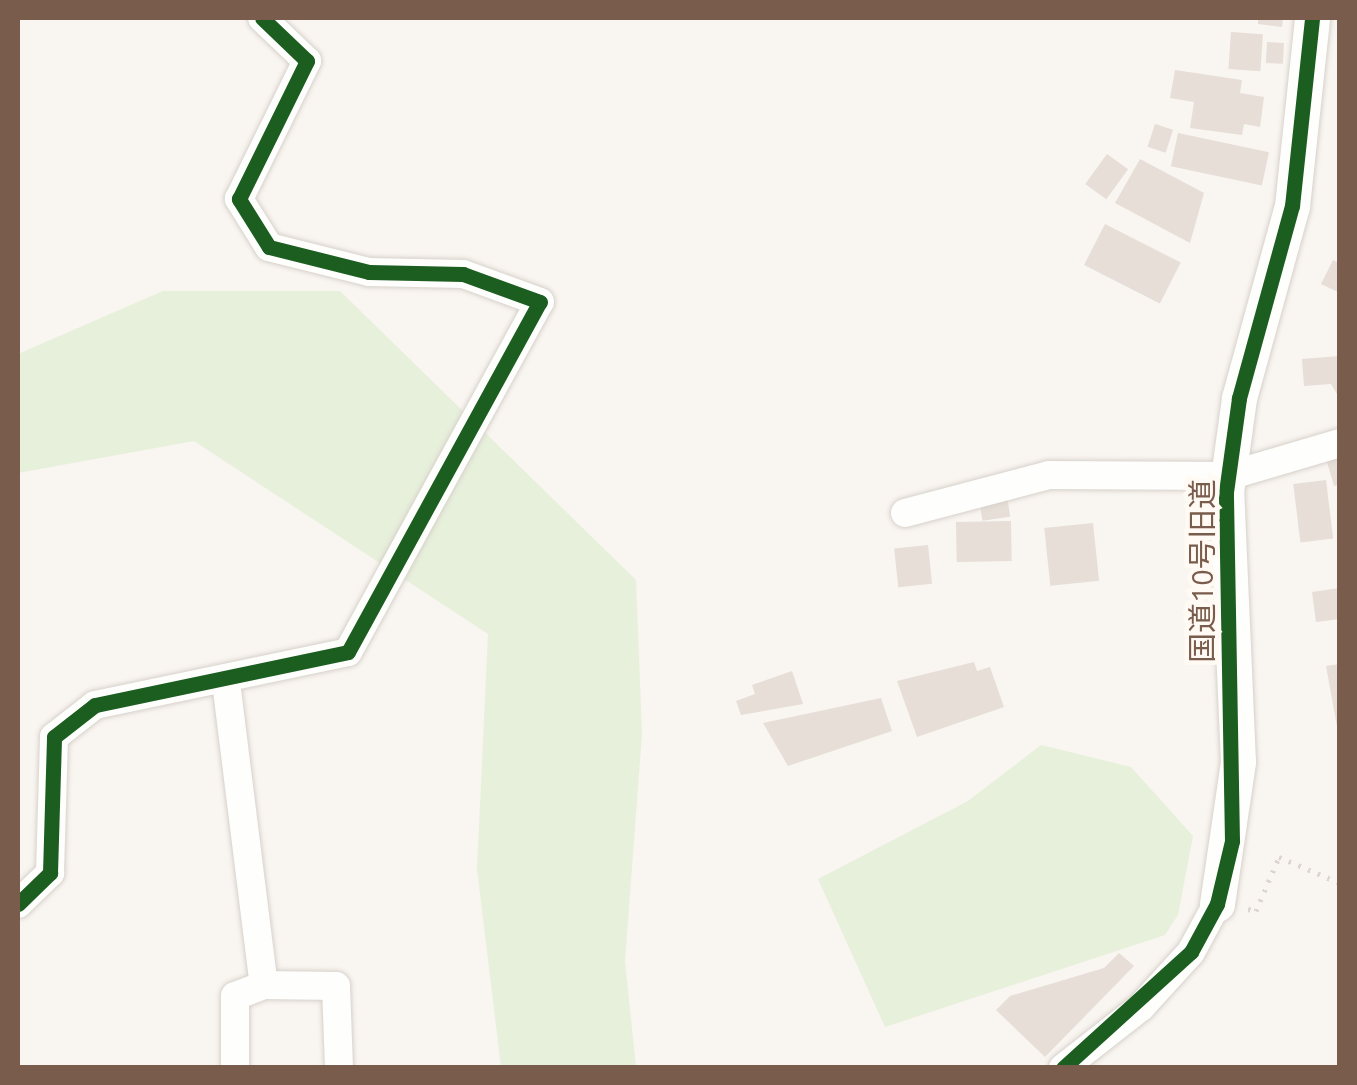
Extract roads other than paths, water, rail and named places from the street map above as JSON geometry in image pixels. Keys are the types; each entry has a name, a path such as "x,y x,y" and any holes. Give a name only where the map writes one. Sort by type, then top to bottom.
{"street":[{"path":"18,904 50,873 54,738 96,705 226,682 348,652 540,302 462,274 369,272 269,247 239,199 306,62 262,18"},
{"name":"国道10号旧道","path":"1063,1068 1153,993 1191,952 1217,904 1238,762 1224,584 1228,476 1239,398 1292,206 1312,18"},
{"path":"905,513 1049,475 1228,476 1340,443"},
{"path":"226,682 264,985"},
{"path":"235,1068 235,996 264,985 336,986 339,1068"}]}
